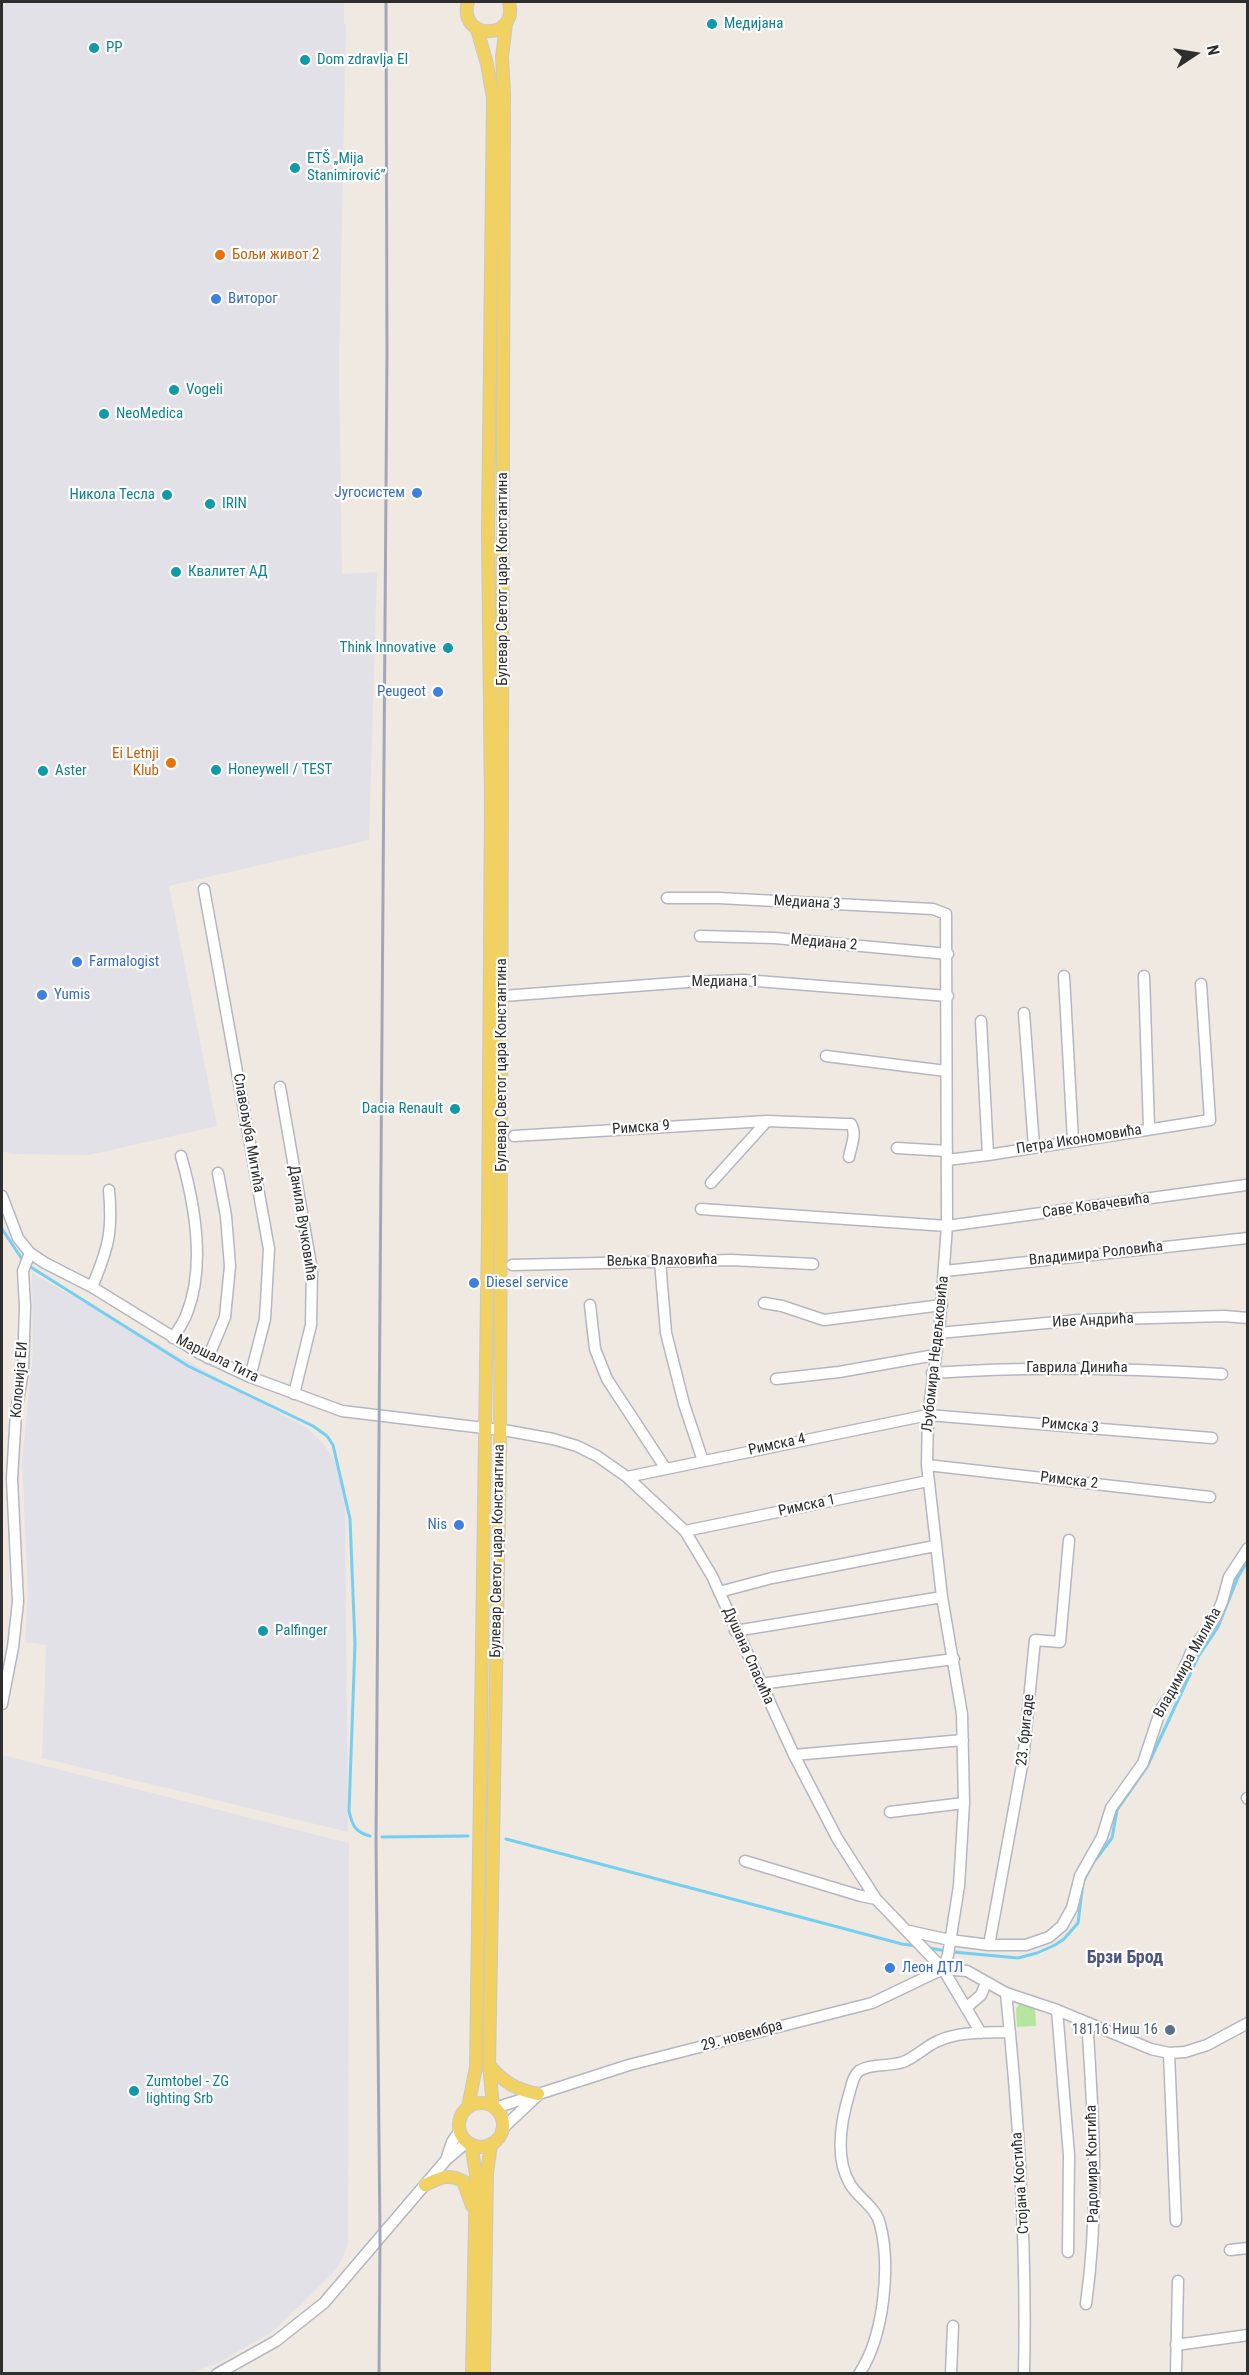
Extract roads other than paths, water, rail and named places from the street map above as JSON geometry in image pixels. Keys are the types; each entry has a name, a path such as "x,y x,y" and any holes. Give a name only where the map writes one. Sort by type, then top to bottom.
{"main road":[{"name":"Булевар Светог цара Константина","path":"468,2 466,13 472,25 477,29 487,64 493,98 488,532 491,805 486,1428 476,2055 468,2107"},
{"name":"Булевар Светог цара Константина","path":"494,2107 489,2065 500,1430 503,996 504,94 502,57 506,24 510,13 509,2"},
{"path":"477,29 489,32 506,24"},
{"path":"489,2065 512,2086 538,2094"},
{"path":"469,2143 481,2147 491,2145 500,2136 501,2115 494,2107 478,2103 468,2107 460,2120 460,2130 469,2143 476,2175 472,2373"},
{"path":"484,2373 487,2174 491,2145"},
{"path":"425,2185 444,2176 453,2176 463,2181 469,2194 475,2221"}],"street":[{"name":"Славољуба Митића","path":"204,889 269,1249 265,1319 250,1377"},
{"name":"Медиана 3","path":"667,898 718,898 933,909 946,915"},
{"name":"Љубомира Недељковића","path":"943,1969 959,1886 964,1803 962,1714 942,1597 927,1465 927,1415 942,1305 947,1226 948,954 946,915"},
{"name":"Медиана 2","path":"700,936 775,938 948,954"},
{"path":"1064,976 1073,1141"},
{"path":"1144,976 1149,1128"},
{"name":"Медиана 1","path":"503,996 744,980 948,996"},
{"name":"Петра Икономовића","path":"897,1148 947,1155 988,1155 1210,1120 1201,984"},
{"path":"1024,1013 1034,1148"},
{"path":"981,1021 988,1155"},
{"path":"826,1056 946,1071"},
{"name":"Данила Вучковића","path":"280,1087 312,1270 311,1325 294,1394"},
{"path":"711,1184 767,1121"},
{"name":"Римска 9","path":"514,1137 767,1121 851,1124 854,1134 849,1156"},
{"path":"173,1338 186,1315 194,1289 196,1252 195,1223 181,1156"},
{"path":"208,1358 225,1317 230,1266 226,1216 218,1173"},
{"name":"Саве Ковачевића","path":"701,1209 947,1226 1246,1185"},
{"path":"92,1287 104,1259 112,1221 109,1190"},
{"name":"Маршала Тита","path":"2,1196 18,1238 29,1256 92,1287 208,1358 250,1377 342,1411 486,1428"},
{"name":"Владимира Роловића","path":"945,1271 1248,1238"},
{"name":"Колонија ЕИ","path":"2,1704 14,1647 18,1602 12,1479 16,1412 22,1371 25,1306 23,1271 29,1256"},
{"name":"Вељка Влаховића","path":"512,1265 731,1260 813,1264"},
{"path":"660,1261 666,1333 684,1404 703,1461"},
{"path":"764,1303 782,1306 824,1320 942,1305"},
{"path":"590,1305 595,1349 607,1379 666,1469"},
{"name":"Иве Андрића","path":"939,1333 1079,1320 1224,1316 1248,1318"},
{"path":"776,1379 839,1372 935,1355"},
{"name":"Гаврила Динића","path":"932,1373 1004,1368 1064,1368 1222,1374"},
{"name":"Римска 4","path":"627,1477 927,1415"},
{"name":"Римска 3","path":"927,1415 1212,1437"},
{"name":"Душана Спасића","path":"486,1428 553,1439 577,1446 597,1456 627,1477 686,1531 719,1592 794,1755 837,1838 876,1899 943,1969 981,2033"},
{"name":"Римска 2","path":"927,1465 1210,1497"},
{"name":"Римска 1","path":"686,1531 928,1480"},
{"name":"23. бригаде","path":"989,1944 1023,1760 1035,1640 1060,1642 1069,1540"},
{"path":"719,1592 772,1578 936,1546"},
{"name":"Владимира Милића","path":"909,1931 949,1947 1035,1944 1049,1937 1068,1918 1080,1876 1102,1837 1112,1808 1143,1763 1161,1709 1176,1687 1192,1650 1215,1618 1229,1576 1248,1548"},
{"path":"735,1630 942,1597"},
{"path":"760,1684 954,1659"},
{"path":"794,1755 963,1740"},
{"path":"890,1812 964,1803"},
{"path":"745,1861 876,1899"},
{"path":"943,1969 967,1971 1006,1993 1057,2010 1150,2049 1169,2053 1185,2052 1207,2045 1248,2023"},
{"name":"29. новембра","path":"494,2107 629,2065 872,2002 897,1993 943,1969"},
{"path":"967,2007 981,1995 987,1983"},
{"name":"Стојана Костића","path":"1006,1993 1023,2209 1026,2281 1024,2373"},
{"path":"1057,2010 1069,2155 1068,2252"},
{"name":"Радомира Контића","path":"1086,2304 1094,2241 1096,2177 1088,2034 1090,2024"},
{"path":"860,2373 875,2341 881,2312 884,2247 878,2217 851,2186 842,2163 840,2139 844,2109 854,2076 866,2068 902,2062 937,2041 950,2037 1010,2032"},
{"path":"1169,2053 1176,2221"},
{"name":"29. новембра","path":"502,2129 538,2094"},
{"path":"446,2160 452,2142 460,2130"},
{"path":"217,2373 261,2350 298,2326 340,2286 446,2160 469,2143"},
{"path":"1230,2250 1248,2248"},
{"path":"1176,2373 1178,2281"},
{"path":"951,2373 953,2326"},
{"path":"1176,2345 1248,2335"}],"waterway":[{"path":"2,1229 24,1262"},
{"path":"29,1266 188,1366 313,1426 327,1436 333,1445 350,1519 355,1644 349,1811 355,1827 370,1836"},
{"path":"953,1952 1018,1958 1055,1945 1064,1939 1078,1923 1083,1882 1093,1863 1112,1838 1117,1810 1147,1767 1198,1657 1218,1627 1238,1577 1248,1560"},
{"path":"382,1837 468,1836"},
{"path":"506,1839 916,1946"},
{"path":"929,1948 946,1951"}],"railway":[{"path":"379,2374 376,1840 387,353 386,2"}],"place":[{"name":"Медијана","path":"712,24"},
{"name":"PP","path":"94,48"},
{"name":"Dom zdravlja EI","path":"305,60"},
{"name":"ETŠ „Mija Stanimirović”","path":"295,168"},
{"name":"Бољи живот 2","path":"220,255"},
{"name":"Виторог","path":"216,299"},
{"name":"Vogeli","path":"174,390"},
{"name":"NeoMedica","path":"104,414"},
{"name":"Југосистем","path":"417,493"},
{"name":"Никола Тесла","path":"167,495"},
{"name":"IRIN","path":"210,504"},
{"name":"Квалитет АД","path":"176,572"},
{"name":"Think Innovative","path":"448,648"},
{"name":"Peugeot","path":"438,692"},
{"name":"Ei Letnji Klub","path":"171,763"},
{"name":"Honeywell / TEST","path":"216,770"},
{"name":"Aster","path":"43,771"},
{"name":"Farmalogist","path":"77,962"},
{"name":"Yumis","path":"42,995"},
{"name":"Dacia Renault","path":"455,1109"},
{"name":"Diesel service","path":"474,1283"},
{"name":"Nis","path":"459,1525"},
{"name":"Palfinger","path":"263,1631"},
{"name":"Леон ДТЛ","path":"890,1968"},
{"name":"18116 Ниш 16","path":"1170,2030"},
{"name":"Zumtobel - ZG lighting Srb","path":"134,2091"}],"district":[{"name":"Брзи Брод","path":"1125,1958"}]}
